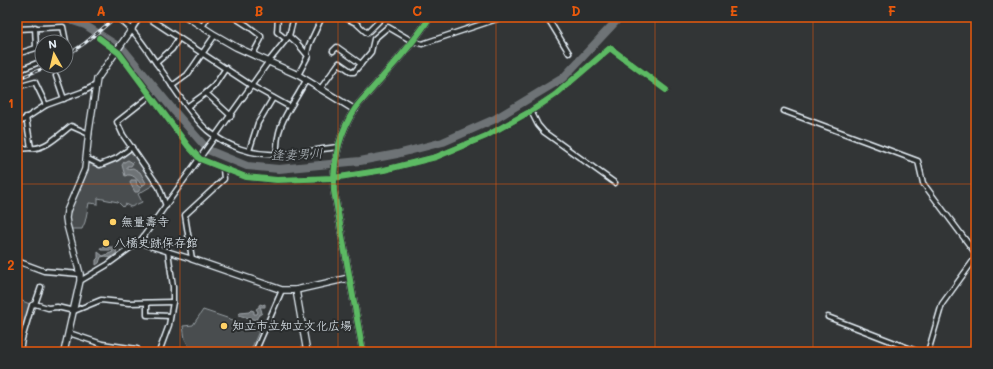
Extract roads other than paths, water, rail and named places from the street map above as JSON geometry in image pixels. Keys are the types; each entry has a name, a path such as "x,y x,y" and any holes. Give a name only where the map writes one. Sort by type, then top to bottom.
{"main road":[{"path":"973,352 976,340"}],"street":[{"path":"116,17 132,29 199,122 216,136 232,146 249,151 277,154 337,150"},
{"path":"64,352 80,278 66,218 70,202 80,183 85,169 88,134 97,79 140,17"},
{"path":"147,17 252,86 290,107"},
{"path":"187,17 215,35 298,75 355,110"},
{"path":"202,27 208,17"},
{"path":"234,17 261,36 261,39 253,54"},
{"path":"278,17 277,32 288,38 307,54"},
{"path":"17,261 44,271 80,278 107,265 142,240 269,61 288,38 294,17"},
{"path":"298,75 308,56 309,45 322,17"},
{"path":"344,17 356,23 374,39"},
{"path":"367,33 382,17"},
{"path":"363,352 336,204 333,175 337,150 342,134 355,110 430,17"},
{"path":"321,88 338,63 353,72 371,52 374,39 388,27 412,41 422,44 503,17"},
{"path":"547,17 569,53"},
{"path":"17,29 35,27 63,27 64,34"},
{"path":"17,54 36,48 35,27"},
{"path":"172,86 186,75 215,35"},
{"path":"99,38 119,53 188,146 201,157 246,177 268,179 384,170 436,157 486,136 532,111 555,94 610,48 666,90"},
{"path":"156,63 172,49 179,38"},
{"path":"333,51 337,47 361,64"},
{"path":"17,71 34,65"},
{"path":"188,106 214,86 226,68"},
{"path":"56,76 64,99"},
{"path":"277,154 276,144 280,126 306,80"},
{"path":"17,87 35,82 46,105"},
{"path":"17,124 46,105 96,85"},
{"path":"206,93 231,116"},
{"path":"150,96 117,122 123,135 159,187 166,206"},
{"path":"249,151 258,123 273,98"},
{"path":"532,111 538,125 544,132 615,183"},
{"path":"784,111 918,160 923,183 976,254"},
{"path":"26,117 31,148"},
{"path":"17,142 19,147 22,149 36,149 53,141 71,126 88,134"},
{"path":"86,158 100,165 117,158 132,147"},
{"path":"192,259 185,216 224,179 223,168"},
{"path":"142,240 147,245 282,290 296,290 349,278"},
{"path":"159,352 169,325 173,302 173,287 168,251"},
{"path":"928,352 942,304 976,258"},
{"path":"20,352 22,339 32,305 35,304 41,287"},
{"path":"255,352 282,290"},
{"path":"296,290 307,352"},
{"path":"35,304 48,308 57,307 74,311 102,300 113,302 147,303 173,302"},
{"path":"147,303 147,315 170,316"},
{"path":"828,317 919,352"},
{"path":"69,333 102,344 137,349 137,352"}],"waterway":[{"name":"逢妻男川","path":"61,17 85,25 124,50 208,150 247,166 279,169 360,161 397,154 443,142 495,119 563,78 620,17"}],"railway":[{"path":"74,51 116,17"},
{"path":"17,79 34,72"}],"place":[{"name":"無量壽寺","path":"113,222"},
{"name":"八橋史跡保存館","path":"106,243"},
{"name":"知立市立知立文化広場","path":"224,326"}]}
